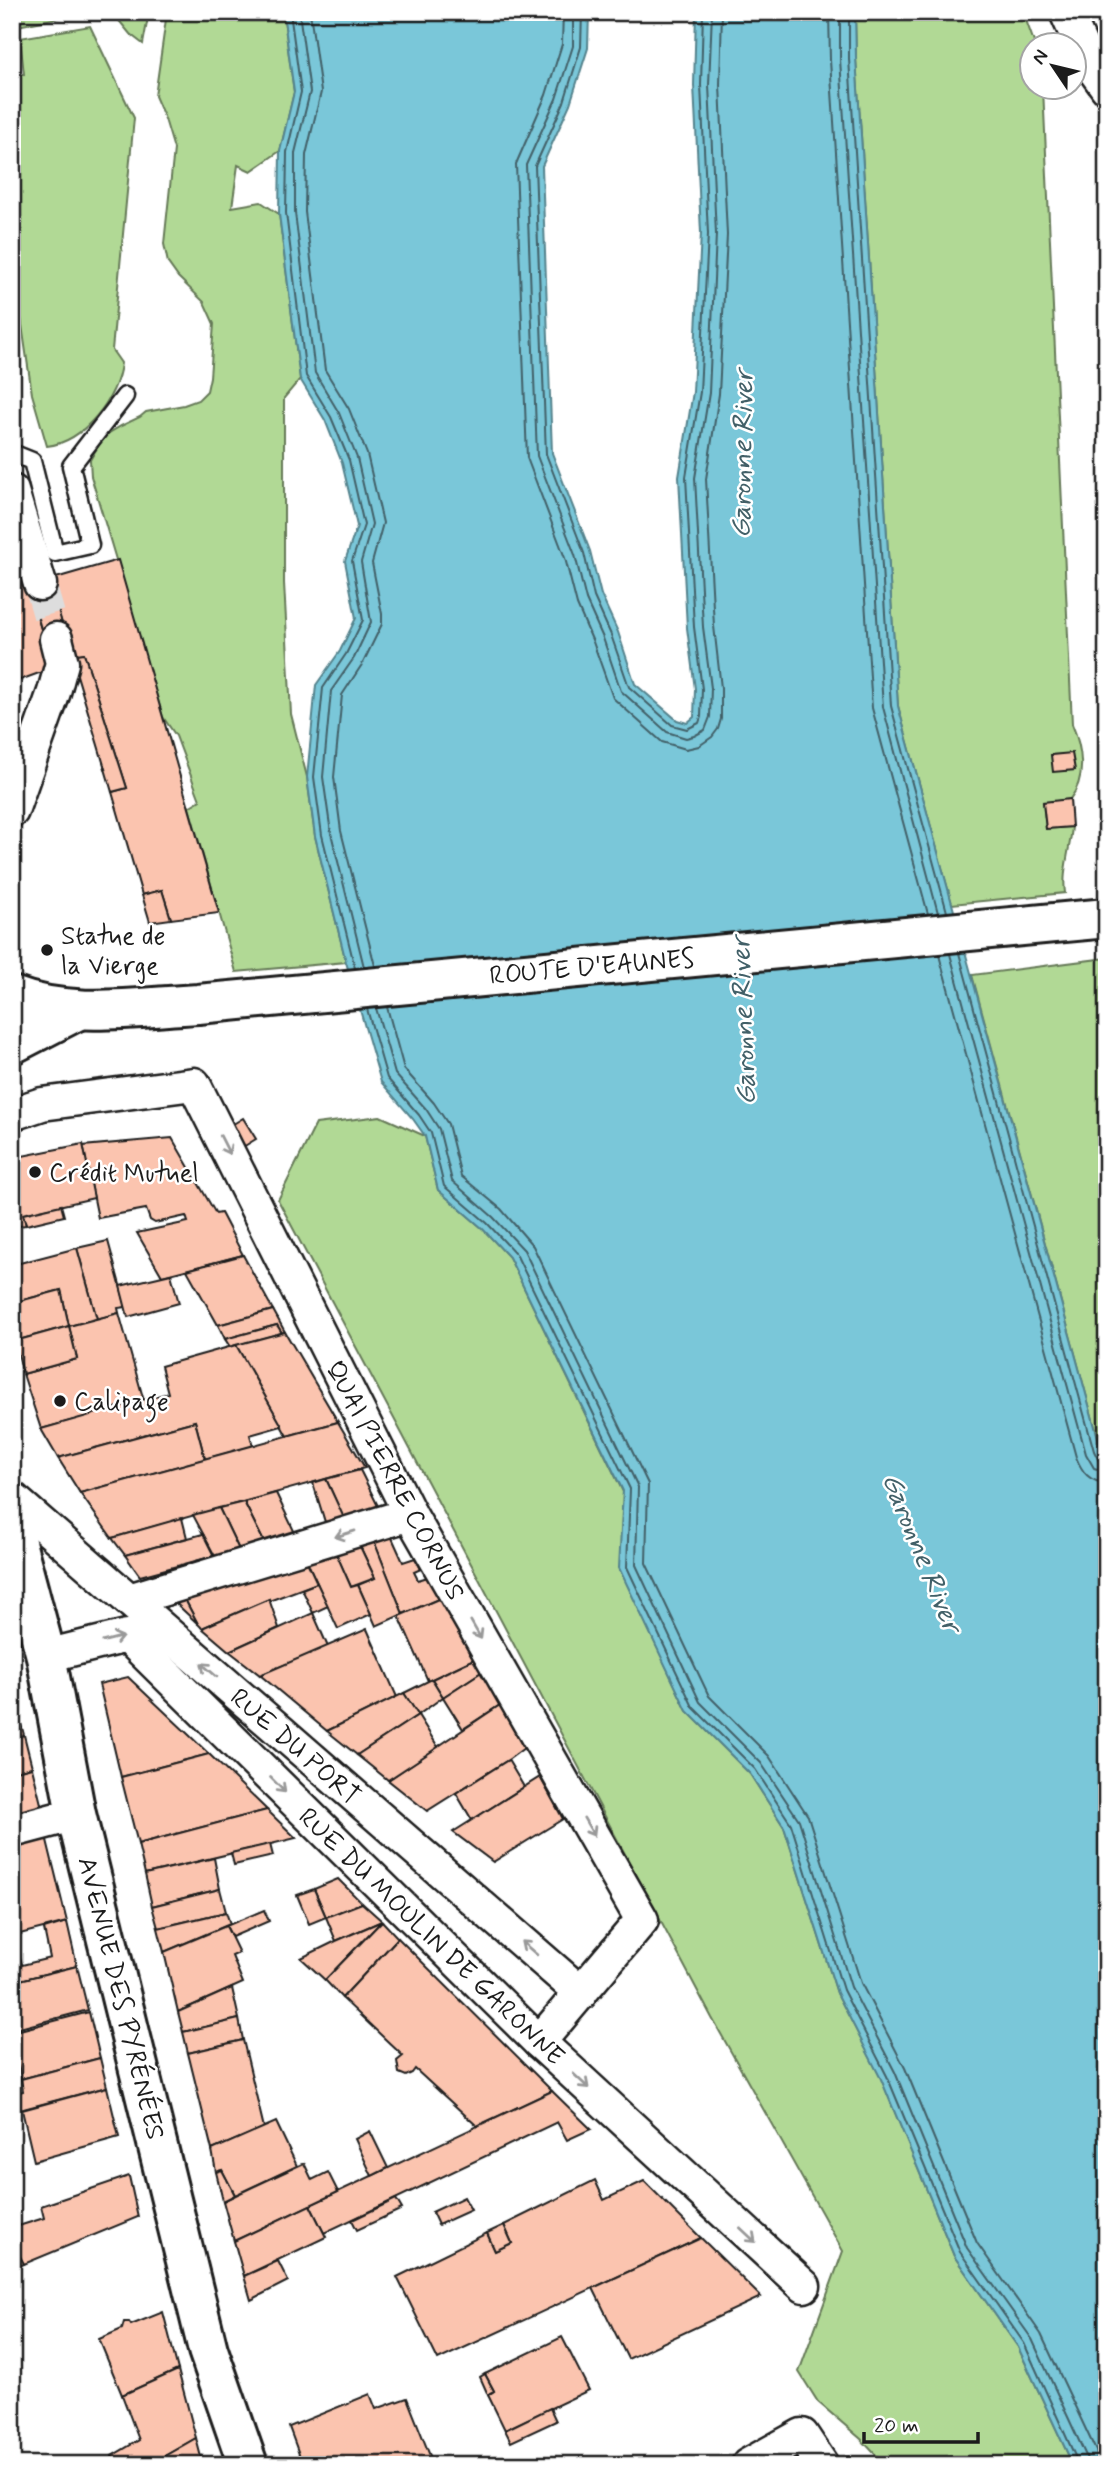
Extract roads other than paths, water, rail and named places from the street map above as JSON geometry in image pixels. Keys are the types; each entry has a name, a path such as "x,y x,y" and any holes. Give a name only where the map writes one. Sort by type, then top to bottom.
{"main road":[{"name":"ROUTE D'EAUNES","path":"12,996 78,1010 198,1004 1107,918"},
{"name":"ROUTE D'EAUNES","path":"12,1044 78,1010"},
{"name":"AVENUE DES PYRÉNÉES","path":"12,1528 46,1656 76,1814 208,2350 248,2465"}],"street":[{"path":"1066,12 1089,63 1107,88"},
{"path":"12,491 40,584"},
{"path":"12,811 60,673 62,663 56,639"},
{"name":"QUAI PIERRE CORNUS","path":"12,1114 42,1104 194,1084 410,1514 642,1920 581,1993"},
{"path":"12,1087 42,1104"},
{"name":"RUE DU PORT","path":"12,1498 581,1993"},
{"path":"129,1600 410,1514"},
{"name":"RUE DU MOULIN DE GARONNE","path":"46,1656 127,1636 539,2042 804,2286"},
{"path":"12,1831 76,1814"},
{"path":"539,2042 581,1993"},
{"path":"748,2465 802,2435 822,2465"}],"lane":[{"path":"12,453 32,461 55,553 90,545 71,466 125,396"}],"water":[{"name":"Garonne River","path":"283,12 589,12 588,48 570,104 542,166 552,453 590,551 601,595 618,632 635,684 677,720 687,723 694,717 695,689 687,628 679,477 693,392 701,233 694,85 696,12 855,12 898,706 1107,1463 1107,2465 1073,2465 1018,2347 954,2256 881,2079 837,1993 784,1827 750,1774 687,1711 619,1568 623,1491 509,1257 482,1228 438,1190 425,1136 381,1082 346,962 315,836 307,777 316,685 340,651 356,618 345,561 357,526 342,463 325,420 300,379 279,214 280,151 294,92"}],"tunnel":[{"path":"40,584 56,639"}],"place":[{"name":"Statue de la Vierge","path":"47,950"},
{"name":"Crédit Mutuel","path":"35,1172"},
{"name":"Calipage","path":"60,1401"}]}
